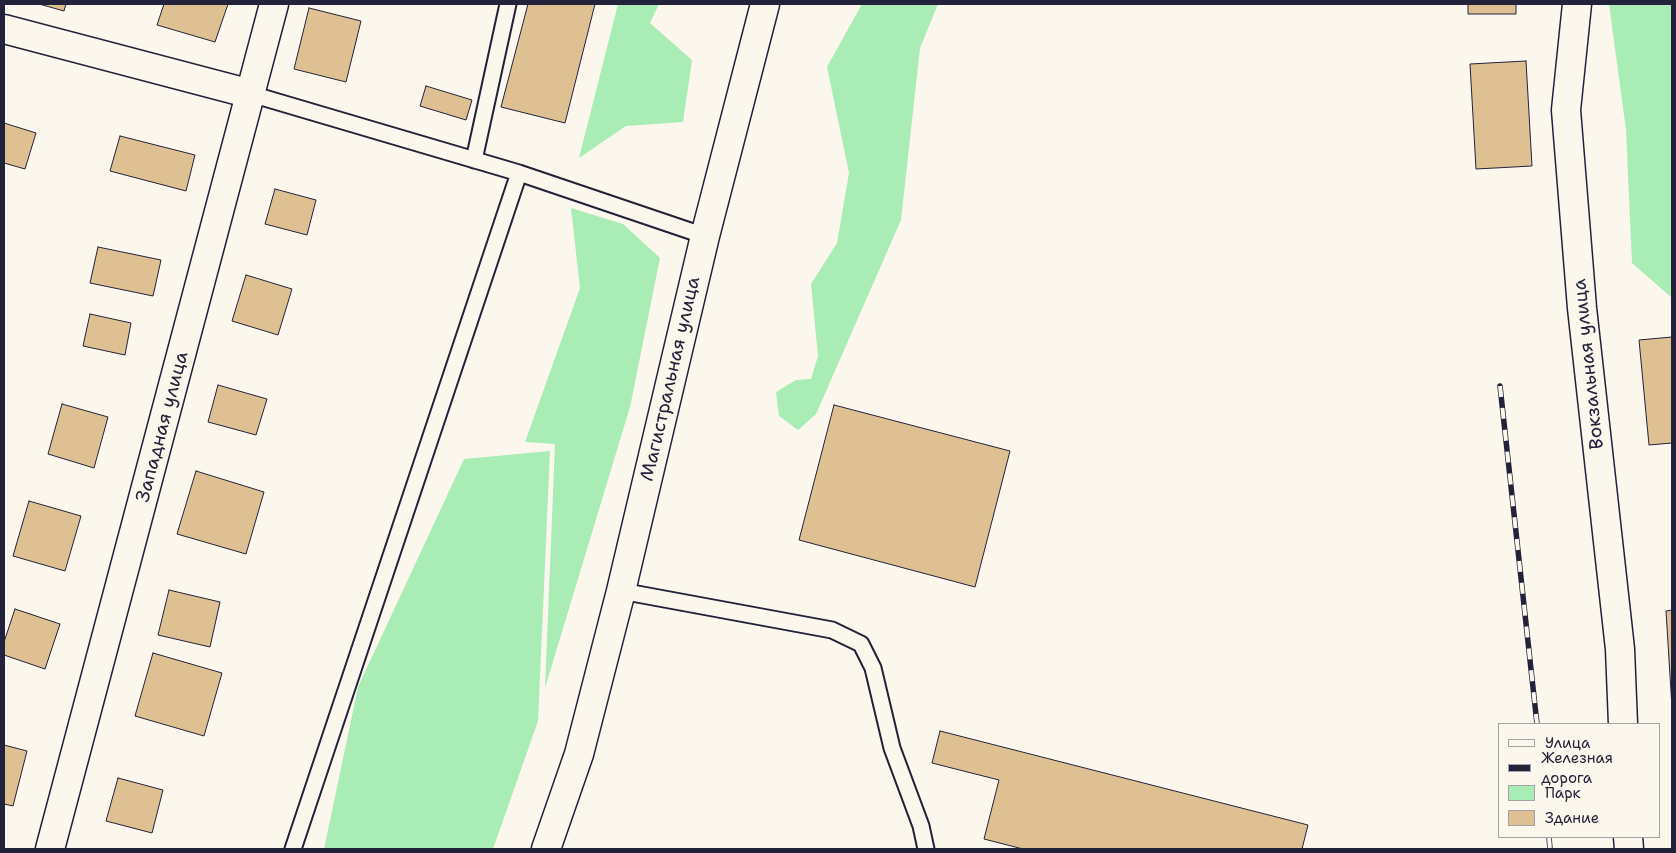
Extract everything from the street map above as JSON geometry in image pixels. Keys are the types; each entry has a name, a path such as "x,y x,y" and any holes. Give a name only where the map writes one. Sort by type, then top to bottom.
{"street":[{"name":"Западная улица","path":"50,849 274,4"},
{"name":"Магистральная улица","path":"579,754 621,591 705,236 765,4"},
{"name":"Вокзальная улица","path":"1577,4 1566,110 1582,308 1620,649 1624,723"},
{"path":"4,28 251,94"},
{"path":"546,849 579,754"},
{"path":"565,849 579,754"}],"lane":[{"path":"474,160 508,4"},
{"path":"251,94 519,173 705,236"},
{"path":"294,849 519,173"},
{"path":"621,591 832,630 861,644 874,668 892,748 921,826 926,849"}],"green space":[{"path":"618,4 659,4 650,23 692,60 683,122 626,126 579,158"},
{"path":"862,4 938,4 920,48 901,220 816,414 798,430 779,416 776,392 796,380 811,379 818,356 811,284 837,243 849,173 827,67"},
{"path":"1609,4 1672,4 1672,298 1632,263 1626,130"},
{"path":"571,208 623,224 660,258 630,407 545,688 555,444 525,442 580,288"},
{"path":"550,451 538,721 493,849 324,849 358,687 464,459"}],"building":[{"path":"39,4 66,4 64,11"},
{"path":"164,4 228,4 215,42 157,25"},
{"path":"528,4 595,4 565,123 501,107"},
{"path":"1468,4 1516,4 1516,14 1468,14"},
{"path":"309,8 361,21 346,82 294,69"},
{"path":"1526,61 1532,166 1476,169 1470,64"},
{"path":"426,86 472,100 466,120 420,106"},
{"path":"4,123 36,133 25,169 4,163"},
{"path":"120,136 195,155 186,191 110,171"},
{"path":"275,189 316,200 307,235 265,224"},
{"path":"98,247 161,260 153,296 90,283"},
{"path":"246,275 292,289 278,335 232,321"},
{"path":"90,314 131,323 125,355 83,346"},
{"path":"1672,337 1672,443 1649,445 1639,340"},
{"path":"218,385 267,399 256,435 208,422"},
{"path":"62,404 108,417 94,468 48,454"},
{"path":"834,405 1010,451 975,587 799,540"},
{"path":"196,471 264,492 246,554 177,534"},
{"path":"29,501 81,516 65,571 13,556"},
{"path":"169,590 220,602 210,647 158,635"},
{"path":"15,609 60,624 45,669 4,655 4,642"},
{"path":"1672,610 1672,708 1666,611"},
{"path":"153,653 222,673 204,736 135,716"},
{"path":"940,731 1308,825 1302,849 1023,849 984,839 999,780 932,763"},
{"path":"4,745 27,751 13,806 4,804"},
{"path":"118,778 163,790 152,833 106,821"}],"railway":[{"path":"1500,386 1537,723"},
{"path":"1549,838 1550,849"}]}
